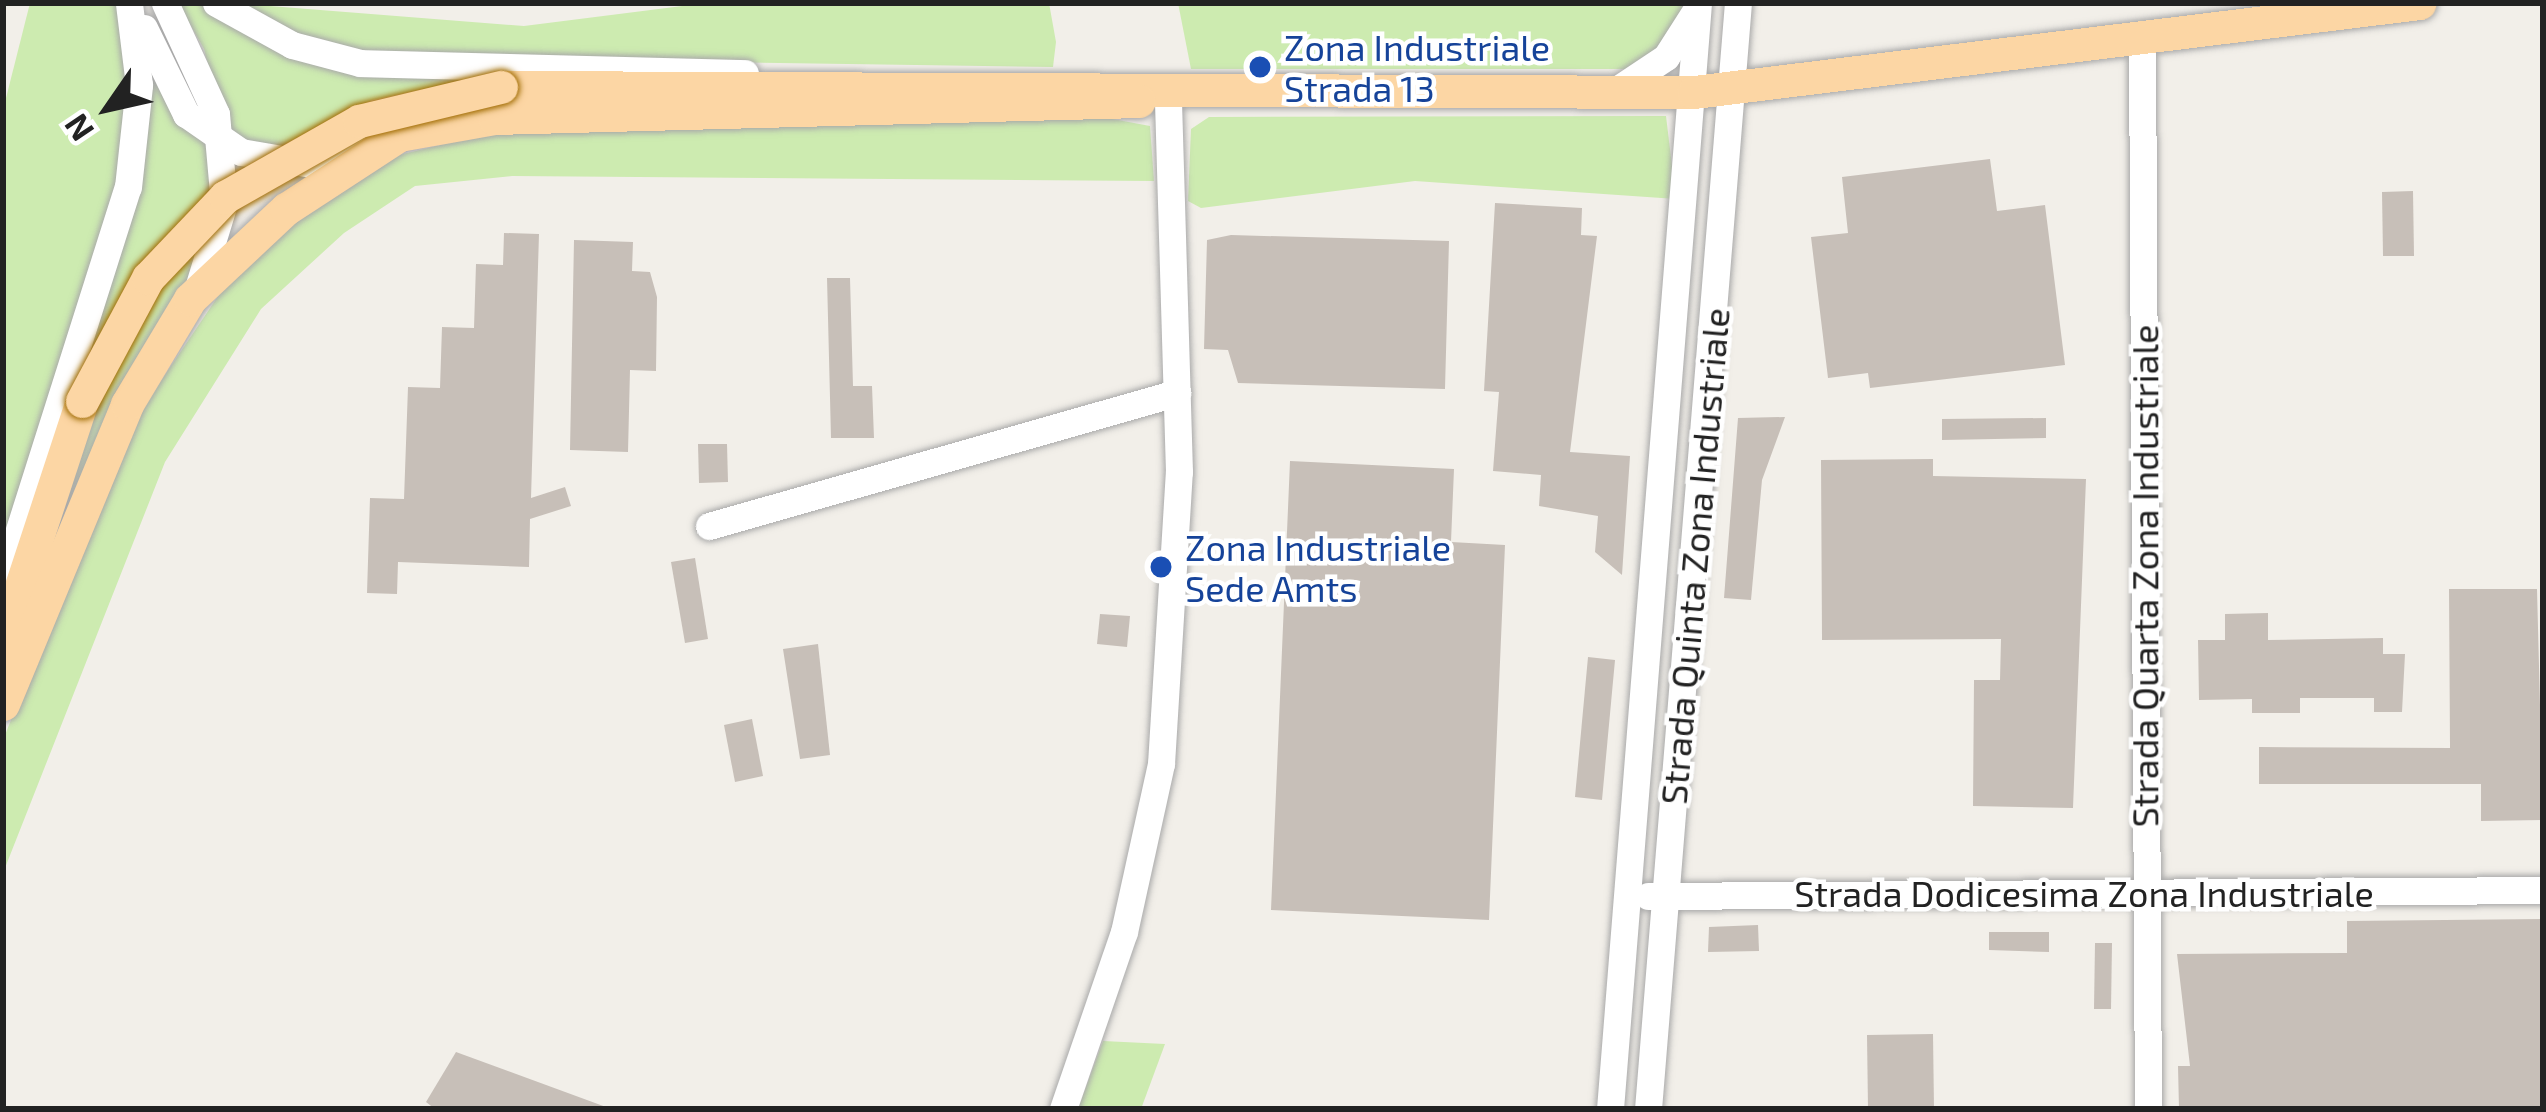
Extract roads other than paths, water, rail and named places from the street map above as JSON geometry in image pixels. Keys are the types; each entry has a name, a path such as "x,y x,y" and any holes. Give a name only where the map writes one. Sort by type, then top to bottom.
{"main road":[{"path":"3,641 82,401 148,278 225,196 358,121 501,87 887,84 1168,92 1732,91 2142,44 2420,3"},
{"path":"3,704 127,404 190,299 286,209 399,135 494,118 1129,104 1168,92"}],"street":[{"path":"130,3 173,97 219,141 282,165 399,135"},
{"path":"3,580 128,188 139,85 130,3"},
{"path":"165,3 194,47 219,141 219,240 190,299"},
{"path":"216,3 292,45 360,63 887,84"},
{"path":"1610,94 1677,46 1698,3"},
{"name":"Strada Quinta Zona Industriale","path":"1610,1109 1698,3"},
{"name":"Strada Quinta Zona Industriale","path":"1648,1109 1738,3"},
{"name":"Strada Quarta Zona Industriale","path":"2142,44 2148,1109"},
{"path":"1063,1109 1124,932 1162,764 1177,393 1168,92"},
{"path":"709,526 1177,393"},
{"name":"Strada Dodicesima Zona Industriale","path":"1626,896 2543,890"},
{"path":"1615,1042 1653,1045"}],"place":[{"name":"Zona Industriale Strada 13","path":"1260,67"},
{"name":"Zona Industriale Sede Amts","path":"1161,567"}]}
